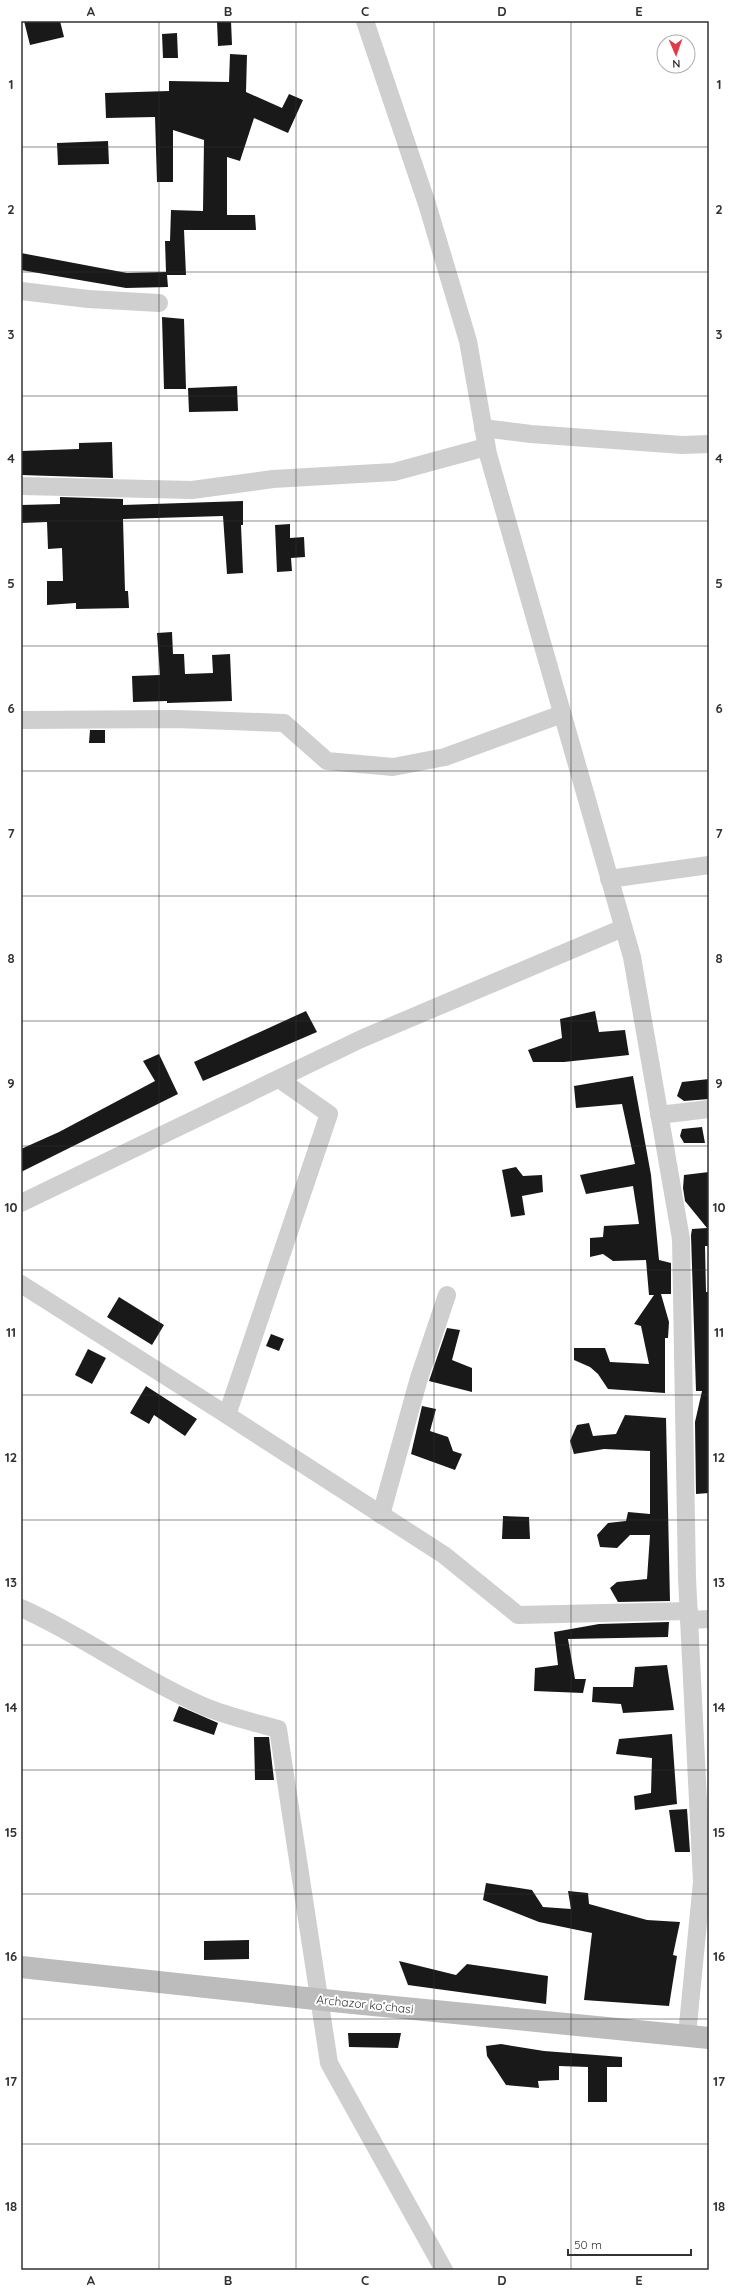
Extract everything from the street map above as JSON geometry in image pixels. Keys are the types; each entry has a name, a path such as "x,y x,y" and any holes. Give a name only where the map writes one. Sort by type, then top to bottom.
{"street":[{"path":"365,21 427,204 468,341 486,447 632,957 681,1239 689,1616 702,1882 687,2035"},
{"path":"21,291 88,299 159,303"},
{"path":"483,428 531,434 682,445 709,444"},
{"path":"21,486 192,490 273,479 394,472 486,447"},
{"path":"21,720 177,719 284,723 327,761 393,767 445,757 562,714"},
{"path":"609,879 709,864"},
{"path":"21,1203 361,1039 623,928"},
{"path":"228,1415 329,1114 279,1079"},
{"path":"659,1115 709,1109"},
{"path":"21,1284 228,1415 444,1555 518,1615 689,1616 709,1619"},
{"path":"381,1515 419,1378 447,1295"},
{"path":"21,1608 40,1616 148,1678 204,1706 278,1729 329,2063 444,2270"},
{"name":"Archazor koʻchasi","path":"21,1967 709,2038"}],"building":[{"path":"24,21 60,21 64,37 30,45"},
{"path":"217,21 231,21 232,45 218,46"},
{"path":"177,33 178,58 163,58 162,34"},
{"path":"230,54 247,55 246,92 282,108 289,94 303,100 288,133 254,118 240,161 227,157 227,215 255,215 256,230 184,230 186,275 167,275 168,287 126,288 21,270 21,253 127,273 166,272 165,241 170,241 171,210 203,211 204,140 173,130 173,182 157,182 155,117 106,118 105,93 169,91 169,81 229,82"},
{"path":"108,141 109,164 58,165 57,143"},
{"path":"162,317 184,319 186,389 164,389"},
{"path":"237,386 238,411 189,412 188,388"},
{"path":"112,442 113,478 21,475 21,451 79,449 79,443"},
{"path":"60,497 123,499 123,505 243,501 243,525 241,525 243,573 227,574 223,516 123,519 125,591 128,591 129,608 76,609 76,603 47,605 47,581 63,581 62,548 48,549 47,522 21,523 21,505 60,504"},
{"path":"290,524 290,538 304,537 305,557 291,558 292,571 277,572 275,525"},
{"path":"172,632 173,654 184,654 185,674 213,673 212,655 230,654 232,701 167,703 167,701 133,702 132,676 160,675 157,633"},
{"path":"90,730 105,730 105,743 89,743"},
{"path":"306,1011 317,1032 203,1081 194,1062"},
{"path":"595,1011 599,1032 625,1030 629,1055 564,1062 533,1062 528,1050 562,1038 560,1019"},
{"path":"159,1054 178,1094 21,1172 21,1149 59,1132 155,1081 143,1061"},
{"path":"633,1076 651,1175 659,1260 671,1263 671,1294 661,1294 669,1322 668,1338 665,1338 665,1393 608,1389 598,1374 590,1367 574,1360 574,1348 605,1348 610,1362 649,1364 641,1326 634,1324 654,1295 649,1295 646,1260 613,1261 603,1254 590,1257 590,1238 603,1237 604,1226 639,1224 633,1186 586,1194 580,1175 635,1164 622,1104 576,1108 574,1086"},
{"path":"709,1079 709,1099 684,1101 677,1096 682,1082"},
{"path":"702,1127 705,1143 684,1143 680,1136 682,1129"},
{"path":"516,1167 523,1176 542,1175 543,1192 522,1196 525,1215 511,1217 502,1170"},
{"path":"709,1172 709,1246 705,1246 706,1292 709,1292 709,1493 696,1494 695,1422 702,1391 696,1391 691,1235 692,1229 707,1228 685,1201 683,1188 684,1175"},
{"path":"119,1297 164,1325 152,1345 107,1317"},
{"path":"447,1328 460,1330 452,1360 472,1368 472,1392 429,1381"},
{"path":"271,1334 284,1339 279,1351 266,1346"},
{"path":"88,1349 106,1358 92,1384 75,1375"},
{"path":"146,1386 197,1419 185,1436 154,1415 149,1424 130,1413"},
{"path":"422,1406 436,1409 430,1431 448,1437 453,1451 462,1454 455,1470 411,1454"},
{"path":"625,1415 666,1418 670,1601 618,1602 610,1588 617,1582 647,1579 650,1535 630,1535 617,1548 600,1547 597,1535 608,1523 626,1521 628,1512 650,1514 650,1451 604,1449 574,1454 570,1441 577,1425 589,1423 593,1436 616,1434"},
{"path":"503,1516 529,1517 530,1539 502,1539"},
{"path":"669,1622 668,1637 568,1639 575,1679 586,1679 583,1693 534,1691 535,1668 558,1665 554,1632 599,1624"},
{"path":"667,1665 674,1710 623,1713 621,1704 592,1702 593,1687 633,1687 635,1667"},
{"path":"179,1706 218,1723 214,1735 173,1721"},
{"path":"672,1734 677,1804 635,1810 634,1796 651,1793 652,1758 616,1754 619,1739"},
{"path":"254,1737 269,1737 274,1780 255,1780"},
{"path":"687,1809 690,1852 675,1852 669,1810"},
{"path":"486,1883 532,1890 543,1907 571,1909 568,1891 588,1893 589,1904 647,1920 680,1922 673,1955 677,1956 669,2006 584,2000 592,1933 539,1922 483,1900"},
{"path":"249,1940 249,1959 204,1960 204,1941"},
{"path":"399,1961 456,1975 467,1964 548,1976 546,2004 408,1985"},
{"path":"348,2033 401,2033 398,2048 349,2047"},
{"path":"501,2044 544,2051 622,2057 622,2067 607,2067 607,2102 588,2102 588,2067 559,2066 559,2080 538,2081 539,2088 506,2085 487,2056 486,2046"}]}
